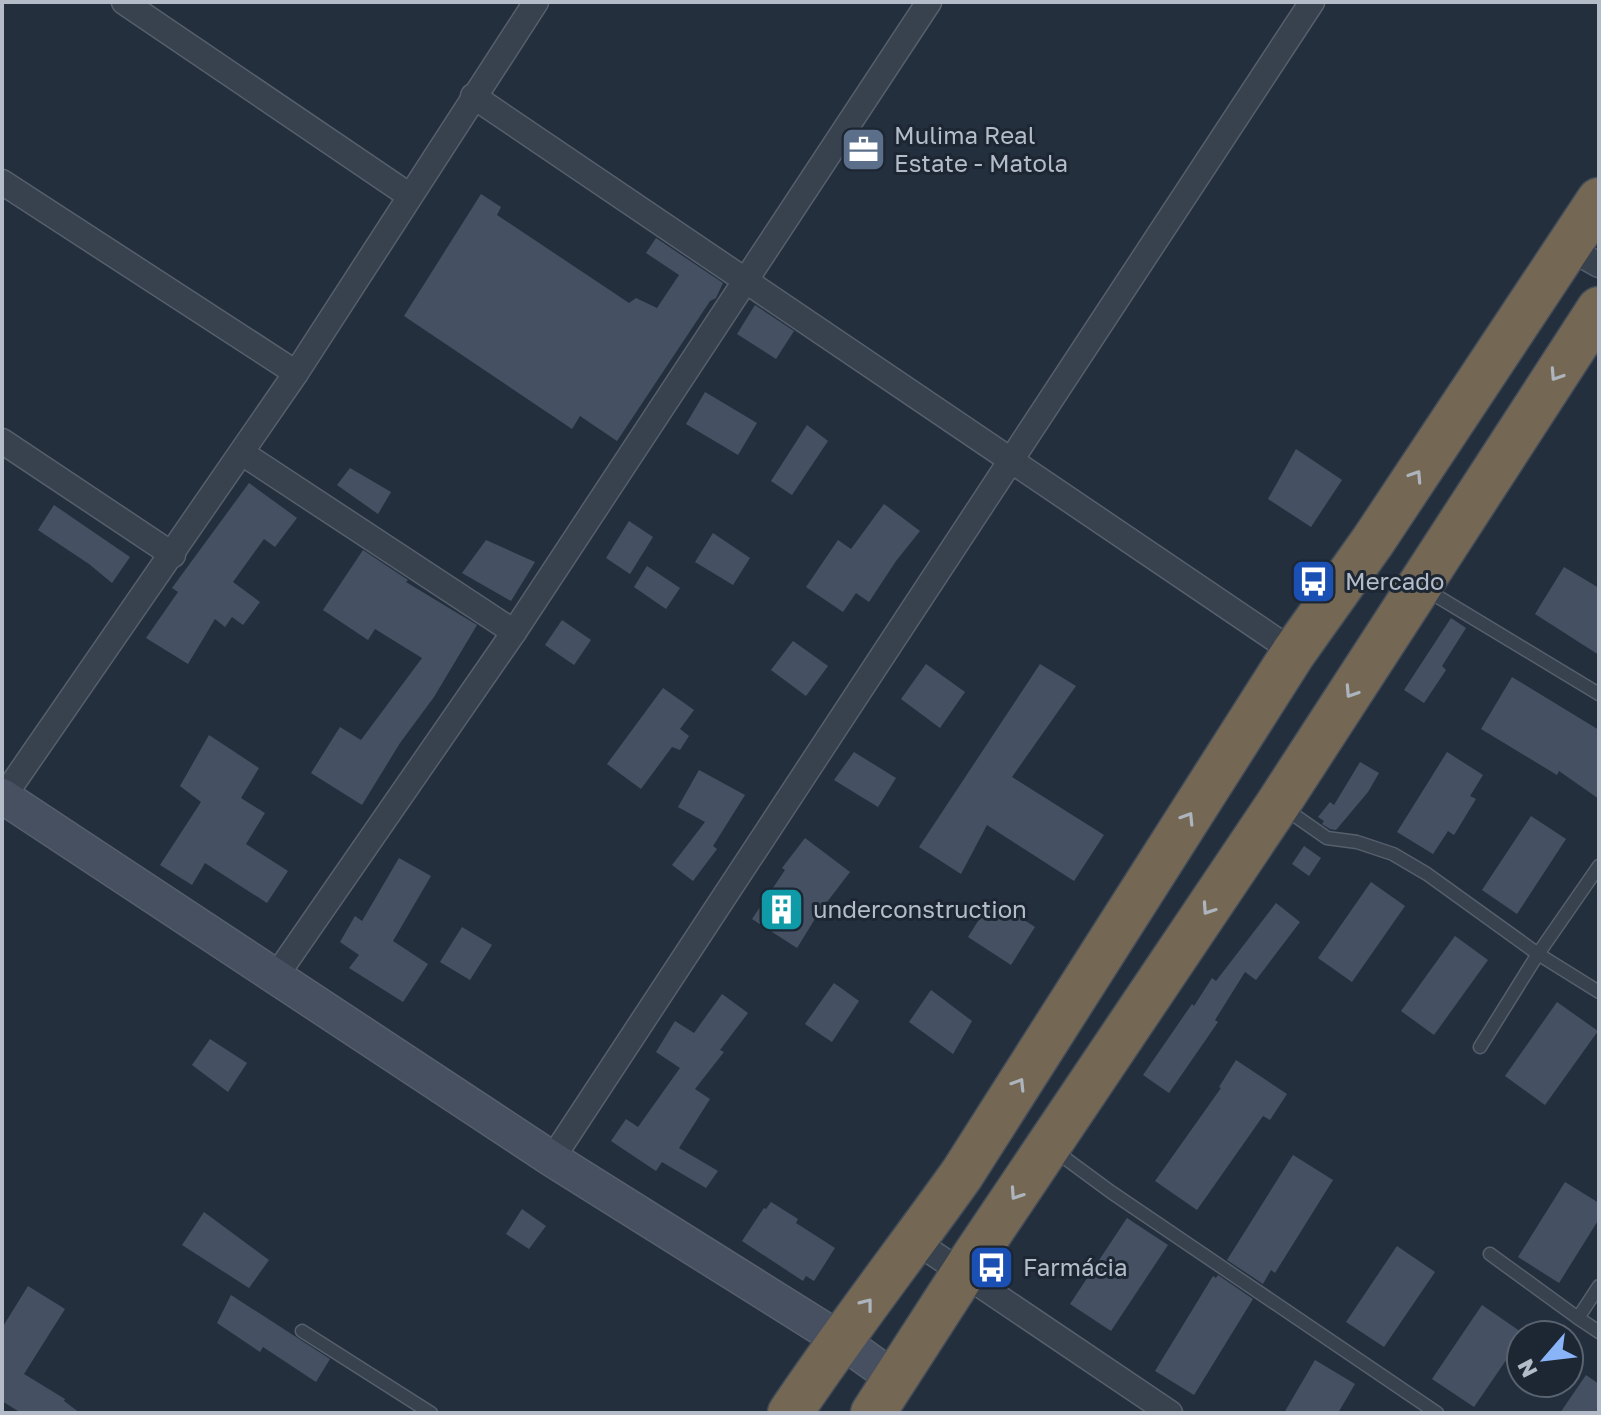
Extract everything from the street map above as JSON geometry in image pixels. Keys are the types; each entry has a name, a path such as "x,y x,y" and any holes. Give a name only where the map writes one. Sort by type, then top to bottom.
{"highway":[{"path":"790,1413 839,1339 962,1174 1294,652 1583,256 1599,200"},
{"path":"884,1396 1278,804 1599,309"}],"street":[{"path":"124,2 410,196"},
{"path":"276,976 514,632 929,2"},
{"path":"552,1159 1312,2"},
{"path":"528,5 296,373 173,555 2,797 552,1159 839,1339 884,1396"},
{"path":"473,96 1294,652"},
{"path":"2,182 296,373"},
{"path":"2,441 173,555"},
{"path":"242,453 514,632"},
{"path":"915,1241 1170,1413"}],"lane":[{"path":"1419,586 1599,694"},
{"path":"1278,804 1327,838 1357,842 1393,854 1599,992"},
{"path":"1480,1047 1538,954 1599,866"},
{"path":"1049,1145 1111,1192 1437,1413"},
{"path":"1490,1254 1599,1332"},
{"path":"1578,1318 1599,1286"},
{"path":"302,1331 431,1413"}],"building":[{"path":"481,194 501,207 497,215 629,303 636,298 657,308 679,275 646,253 656,238 723,283 716,298 710,301 617,441 580,416 572,429 404,316"},
{"path":"755,305 794,331 776,359 737,334"},
{"path":"705,392 757,423 738,455 686,424"},
{"path":"807,425 828,441 792,495 771,481"},
{"path":"1296,449 1342,480 1311,527 1268,499"},
{"path":"350,468 391,492 378,514 337,485"},
{"path":"249,483 297,518 275,547 264,539 233,582 260,602 243,625 232,617 225,627 215,619 188,664 146,638 178,592 172,588"},
{"path":"884,504 920,531 869,602 856,593 843,612 806,587 838,540 851,549"},
{"path":"54,505 130,557 112,583 38,530"},
{"path":"629,521 653,537 630,574 606,558"},
{"path":"713,533 750,558 733,585 695,562"},
{"path":"486,540 535,562 511,601 462,573"},
{"path":"363,550 408,580 406,582 477,625 434,697 400,743 362,805 311,773 340,727 361,740 422,658 375,629 368,640 323,610"},
{"path":"647,566 680,588 666,609 634,587"},
{"path":"1564,567 1599,588 1599,655 1535,614"},
{"path":"1451,618 1466,628 1442,666 1446,670 1424,703 1404,690"},
{"path":"562,620 591,640 574,665 545,645"},
{"path":"793,641 828,666 806,696 771,670"},
{"path":"926,664 965,692 940,728 901,699"},
{"path":"1040,664 1076,686 1012,777 1104,835 1074,881 987,825 961,874 919,847"},
{"path":"1512,677 1599,730 1599,799 1559,771 1557,775 1481,729"},
{"path":"663,688 694,710 680,729 689,736 680,750 672,747 641,789 607,764"},
{"path":"209,735 259,768 241,798 265,813 246,844 288,871 267,903 205,863 192,885 160,865 201,802 180,786"},
{"path":"854,752 896,778 878,807 834,780"},
{"path":"1447,752 1483,775 1470,796 1476,799 1454,835 1448,831 1433,854 1397,832"},
{"path":"1360,762 1379,773 1368,792 1336,830 1330,829 1318,817 1330,802 1334,805"},
{"path":"699,770 745,795 713,846 717,849 693,881 672,865 705,822 678,807"},
{"path":"1531,816 1566,839 1517,914 1482,890"},
{"path":"805,838 850,872 826,901 797,948 752,919 785,870 782,868"},
{"path":"1304,846 1321,858 1309,876 1292,864"},
{"path":"399,858 431,876 393,941 428,964 403,1002 349,968 359,955 340,942 355,916 362,921"},
{"path":"1371,882 1405,906 1352,982 1318,958"},
{"path":"992,899 1035,927 1011,965 968,937"},
{"path":"1276,903 1300,922 1256,980 1245,972 1215,1020 1218,1022 1169,1093 1143,1075 1212,978 1216,981"},
{"path":"462,927 492,945 470,980 440,962"},
{"path":"1455,936 1488,960 1434,1035 1401,1011"},
{"path":"834,983 859,1001 832,1042 805,1024"},
{"path":"931,990 972,1021 953,1054 909,1022"},
{"path":"722,994 748,1013 720,1050 724,1052 695,1089 710,1099 679,1148 718,1171 706,1188 662,1162 656,1171 611,1141 626,1119 638,1127 680,1068 656,1052 675,1021 694,1033"},
{"path":"1557,1002 1598,1031 1545,1105 1505,1076"},
{"path":"210,1039 247,1063 228,1092 192,1065"},
{"path":"1236,1060 1287,1094 1270,1120 1263,1116 1197,1210 1155,1181 1221,1088"},
{"path":"1293,1155 1333,1180 1275,1273 1271,1270 1263,1284 1227,1260"},
{"path":"1565,1182 1599,1203 1599,1219 1559,1283 1518,1257"},
{"path":"771,1202 798,1219 796,1223 835,1248 814,1281 806,1276 803,1281 742,1241"},
{"path":"522,1209 546,1226 529,1249 506,1234"},
{"path":"204,1212 269,1260 249,1288 182,1245"},
{"path":"1127,1218 1168,1245 1111,1331 1070,1304"},
{"path":"1397,1246 1435,1272 1384,1347 1346,1322"},
{"path":"1218,1275 1253,1299 1194,1395 1155,1371 1213,1276 1216,1278"},
{"path":"28,1286 65,1309 24,1374 65,1399 80,1413 21,1413 2,1401 2,1328"},
{"path":"231,1295 330,1359 316,1382 263,1347 260,1352 217,1323"},
{"path":"1482,1305 1505,1321 1505,1362 1474,1407 1432,1379"},
{"path":"1315,1360 1355,1384 1338,1413 1284,1413"},
{"path":"1585,1376 1599,1384 1599,1413 1560,1413 1570,1399 1585,1399"}],"place":[{"name":"Mulima Real Estate - Matola","path":"863,150"},
{"name":"Mercado","path":"1314,582"},
{"name":"underconstruction","path":"782,910"},
{"name":"Farmácia","path":"992,1268"}]}
